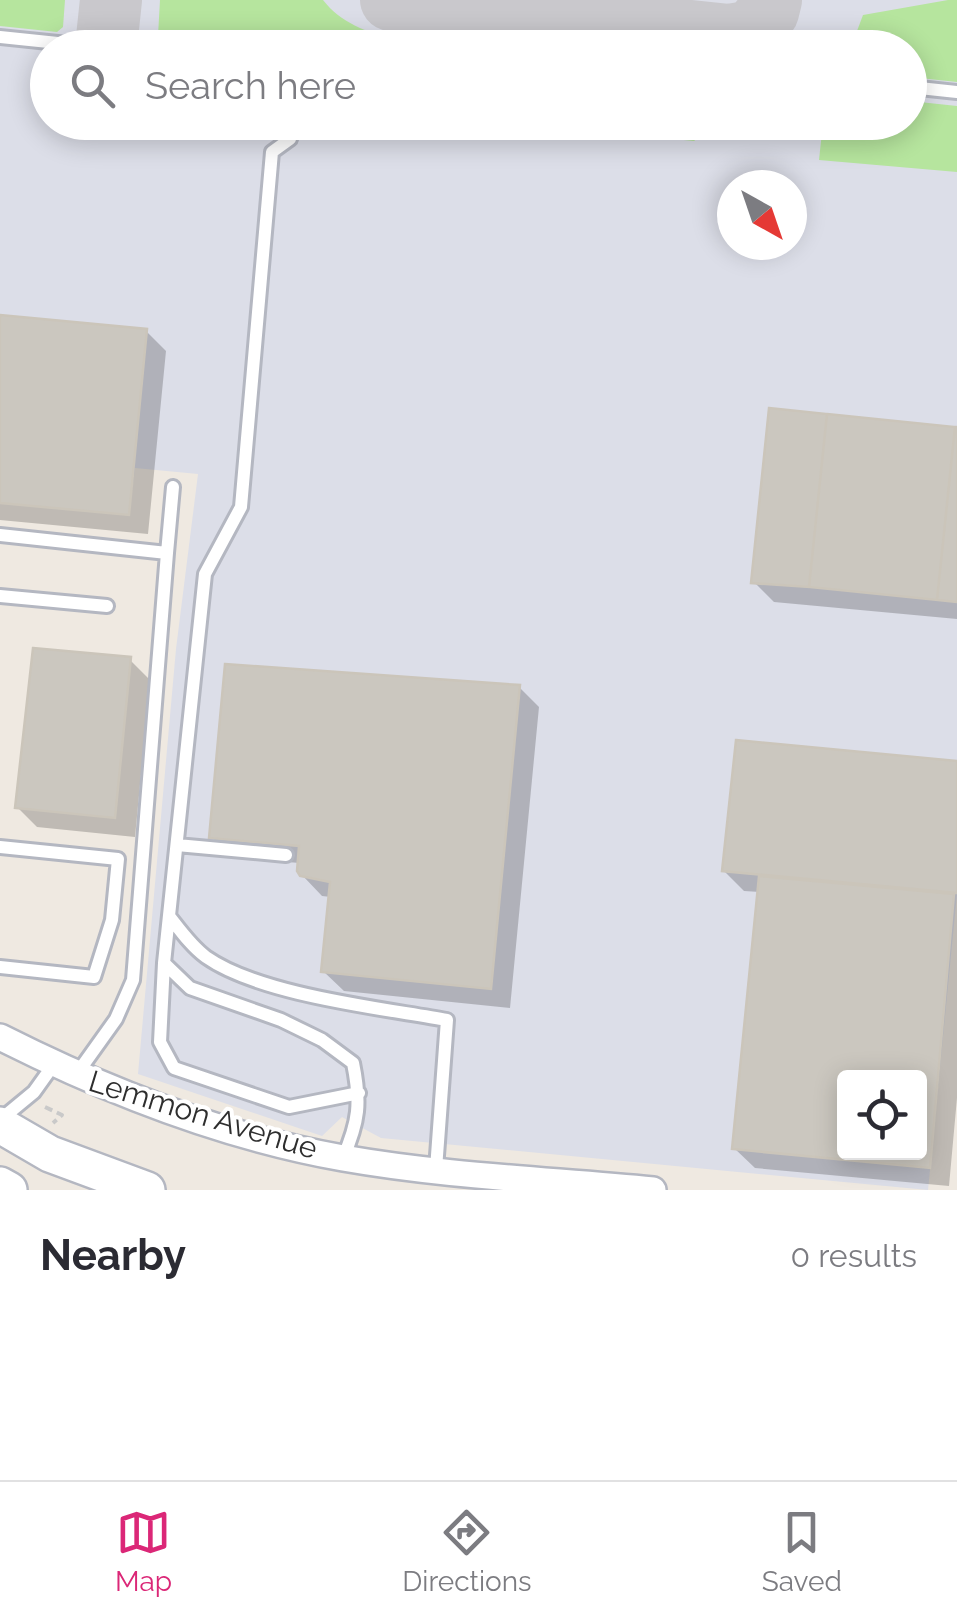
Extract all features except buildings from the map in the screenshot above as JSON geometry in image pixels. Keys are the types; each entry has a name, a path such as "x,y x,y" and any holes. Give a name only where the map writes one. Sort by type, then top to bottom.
{"main road":[{"path":"0,1122 50,1154 147,1190"},
{"path":"0,1185 9,1190"}],"street":[{"name":"Lemmon Avenue","path":"0,1037 65,1070 178,1114 343,1158 653,1190"}],"lane":[{"path":"0,37 30,40"},
{"path":"927,89 957,92"},
{"path":"287,140 272,152 241,506 205,574 164,963 160,1042 174,1068 289,1106 359,1092"},
{"path":"0,1122 65,1070 116,1018 132,980 173,487"},
{"path":"0,535 167,553"},
{"path":"0,596 107,606"},
{"path":"177,845 286,855"},
{"path":"0,847 118,859 112,920 94,977 0,967"},
{"path":"169,916 207,958 242,974 303,994 447,1020 436,1169"},
{"path":"164,963 190,988 281,1020 322,1040 353,1063 359,1092 357,1125 343,1158"}],"shaded area":[{"path":"0,0 957,0 957,894 928,1190 381,1138 342,1117 322,1136 138,1074 176,649 198,474 135,468 129,515 0,503"}],"green space":[{"path":"0,0 65,0 59,30 0,26"},
{"path":"160,0 323,0 338,15 367,30 158,30"},
{"path":"957,0 957,82 927,79 927,30 857,30 863,15"},
{"path":"927,103 957,106 957,172 819,160 821,140 927,140"}],"taxiway":[{"path":"108,30 111,0"},
{"path":"391,0 681,30"},
{"path":"753,30 768,12 771,0"}]}
